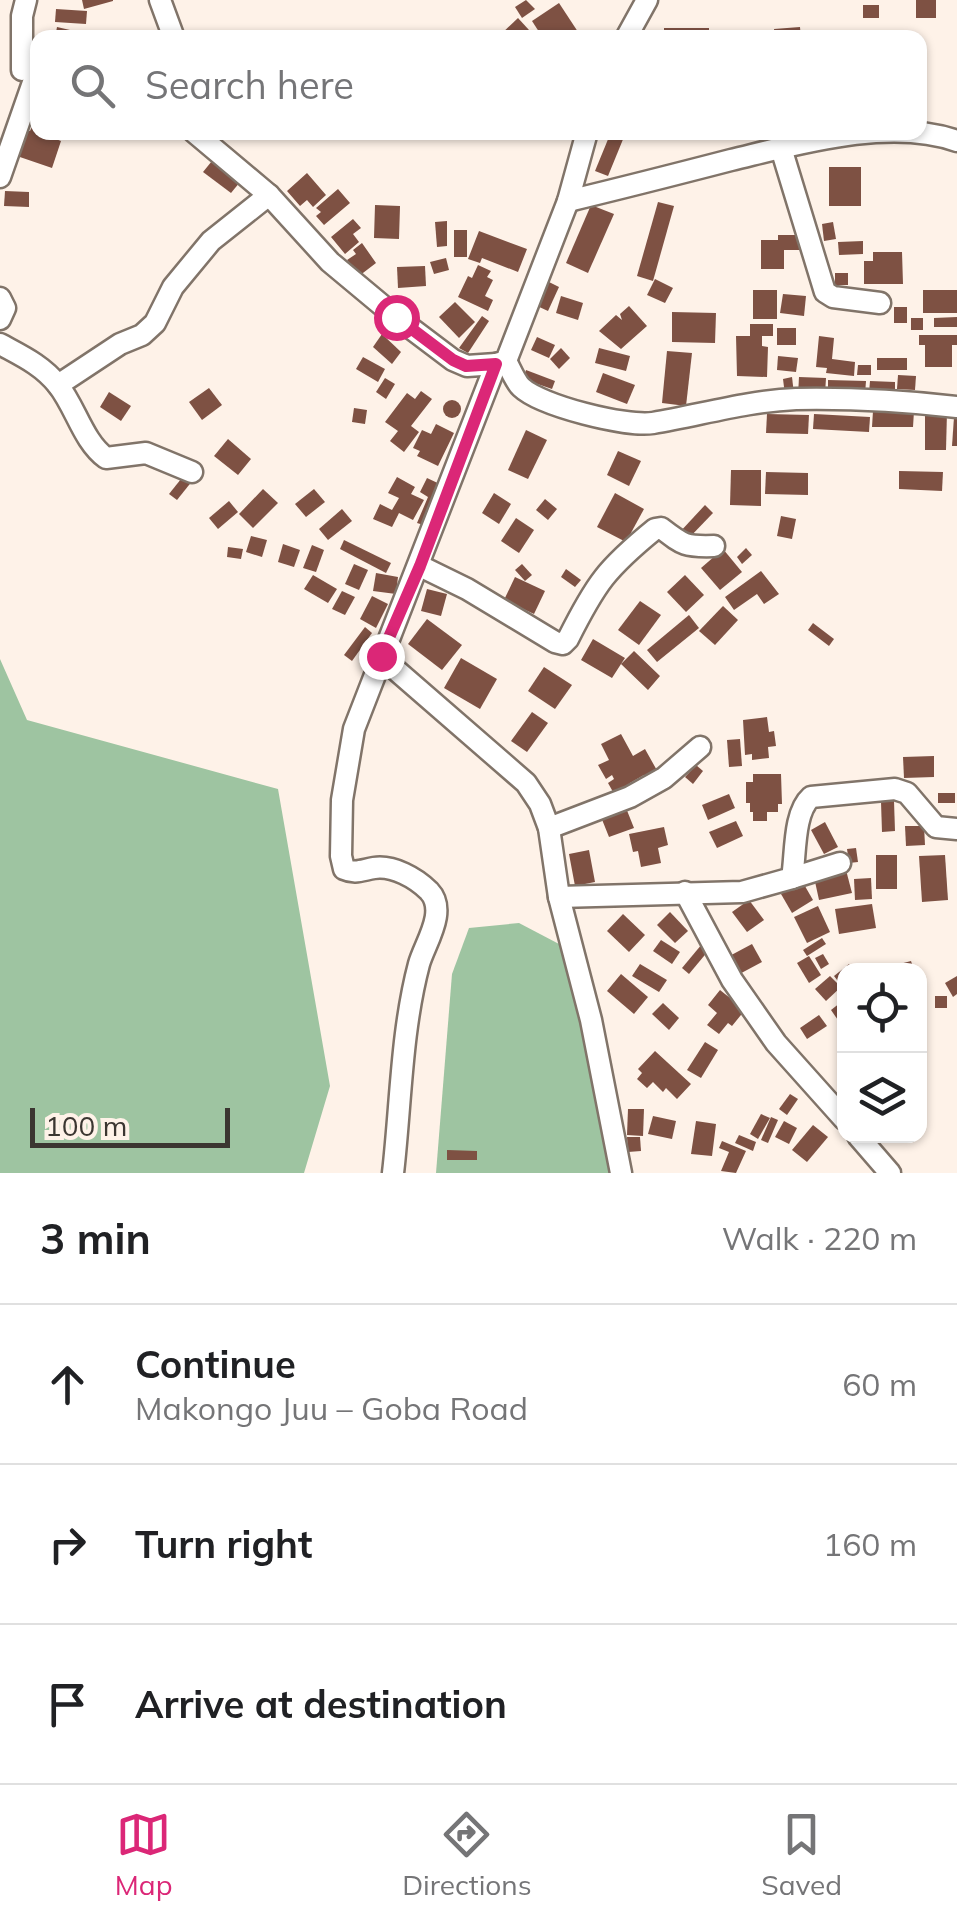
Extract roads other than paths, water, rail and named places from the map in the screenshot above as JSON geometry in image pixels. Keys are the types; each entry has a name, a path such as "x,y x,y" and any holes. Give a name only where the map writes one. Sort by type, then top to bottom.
{"street":[{"path":"26,0 22,16 30,60"},
{"path":"160,0 171,30"},
{"path":"630,30 647,0"},
{"path":"0,68 30,71"},
{"path":"0,177 30,78"},
{"path":"927,136 957,141"},
{"path":"207,140 269,195 330,262 453,360 466,366 501,363"},
{"path":"392,1173 406,1043 419,964 436,916 436,903 432,893 411,877 384,868 349,872 342,864 346,764 354,729 381,656 568,202 585,140"},
{"path":"568,202 823,140"},
{"path":"781,148 825,292 833,297 880,303"},
{"path":"58,385 155,323 173,287 211,240 269,195"},
{"path":"0,298 6,308 0,319"},
{"path":"0,344 32,360 58,385 94,450 106,458 146,453 192,472"},
{"path":"501,363 521,388 569,409 624,422 650,423 718,408 794,399 895,400 957,407"},
{"path":"420,566 563,644 593,589 613,563 655,528 689,547 714,546"},
{"path":"381,656 526,783 540,804 549,828 559,897 592,1020 621,1173"},
{"path":"549,828 630,797 664,778 700,747"},
{"path":"792,878 801,816 811,797 895,789 915,801 936,827 957,828"},
{"path":"559,897 742,892 840,864"},
{"path":"685,892 732,980 776,1044 837,1111"},
{"path":"864,1143 890,1173"}]}
